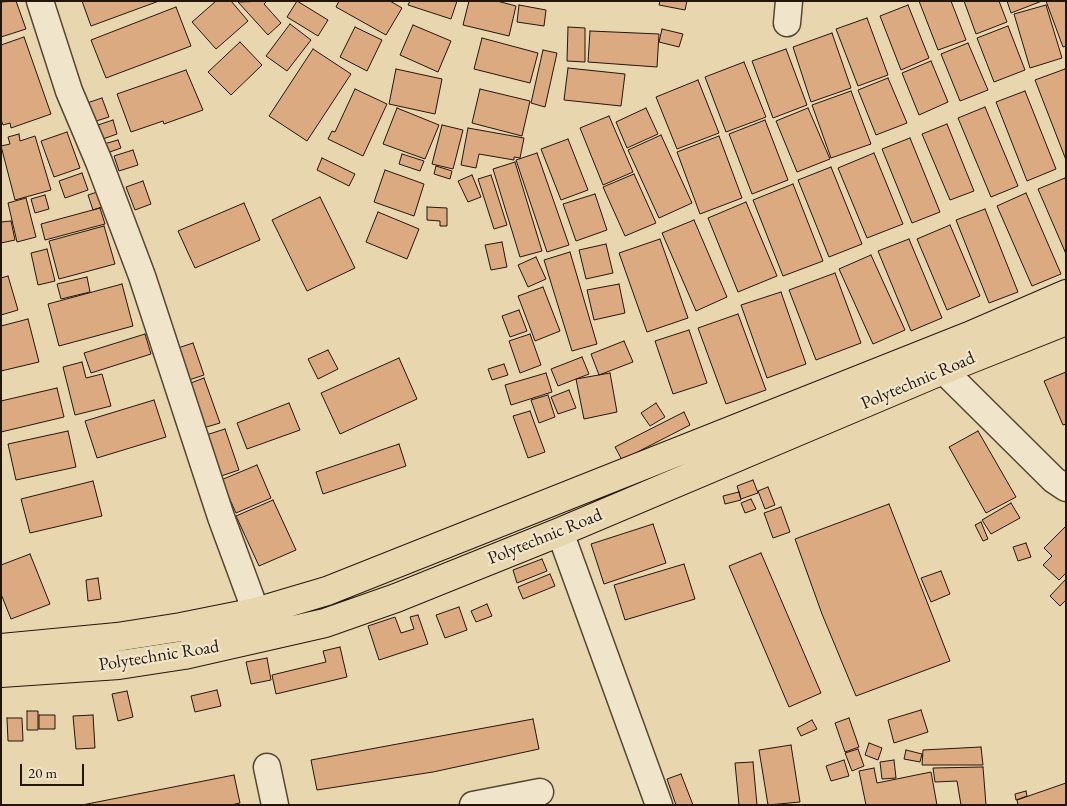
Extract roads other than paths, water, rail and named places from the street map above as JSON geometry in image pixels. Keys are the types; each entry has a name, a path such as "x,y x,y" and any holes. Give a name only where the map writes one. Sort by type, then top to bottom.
{"main road":[{"name":"Polytechnic Road","path":"1,648 117,637 256,612 327,591 968,336 1066,294"},
{"name":"Polytechnic Road","path":"1,673 118,665 184,655 325,623 396,598 560,532 944,370 1066,321"},
{"path":"517,516 531,543"}],"street":[{"path":"40,1 69,91 99,162 142,276 220,517 256,612"},
{"path":"944,370 1054,480 1066,488"},
{"path":"560,532 659,805"},
{"path":"267,767 275,805"},
{"path":"473,805 540,792"}]}
